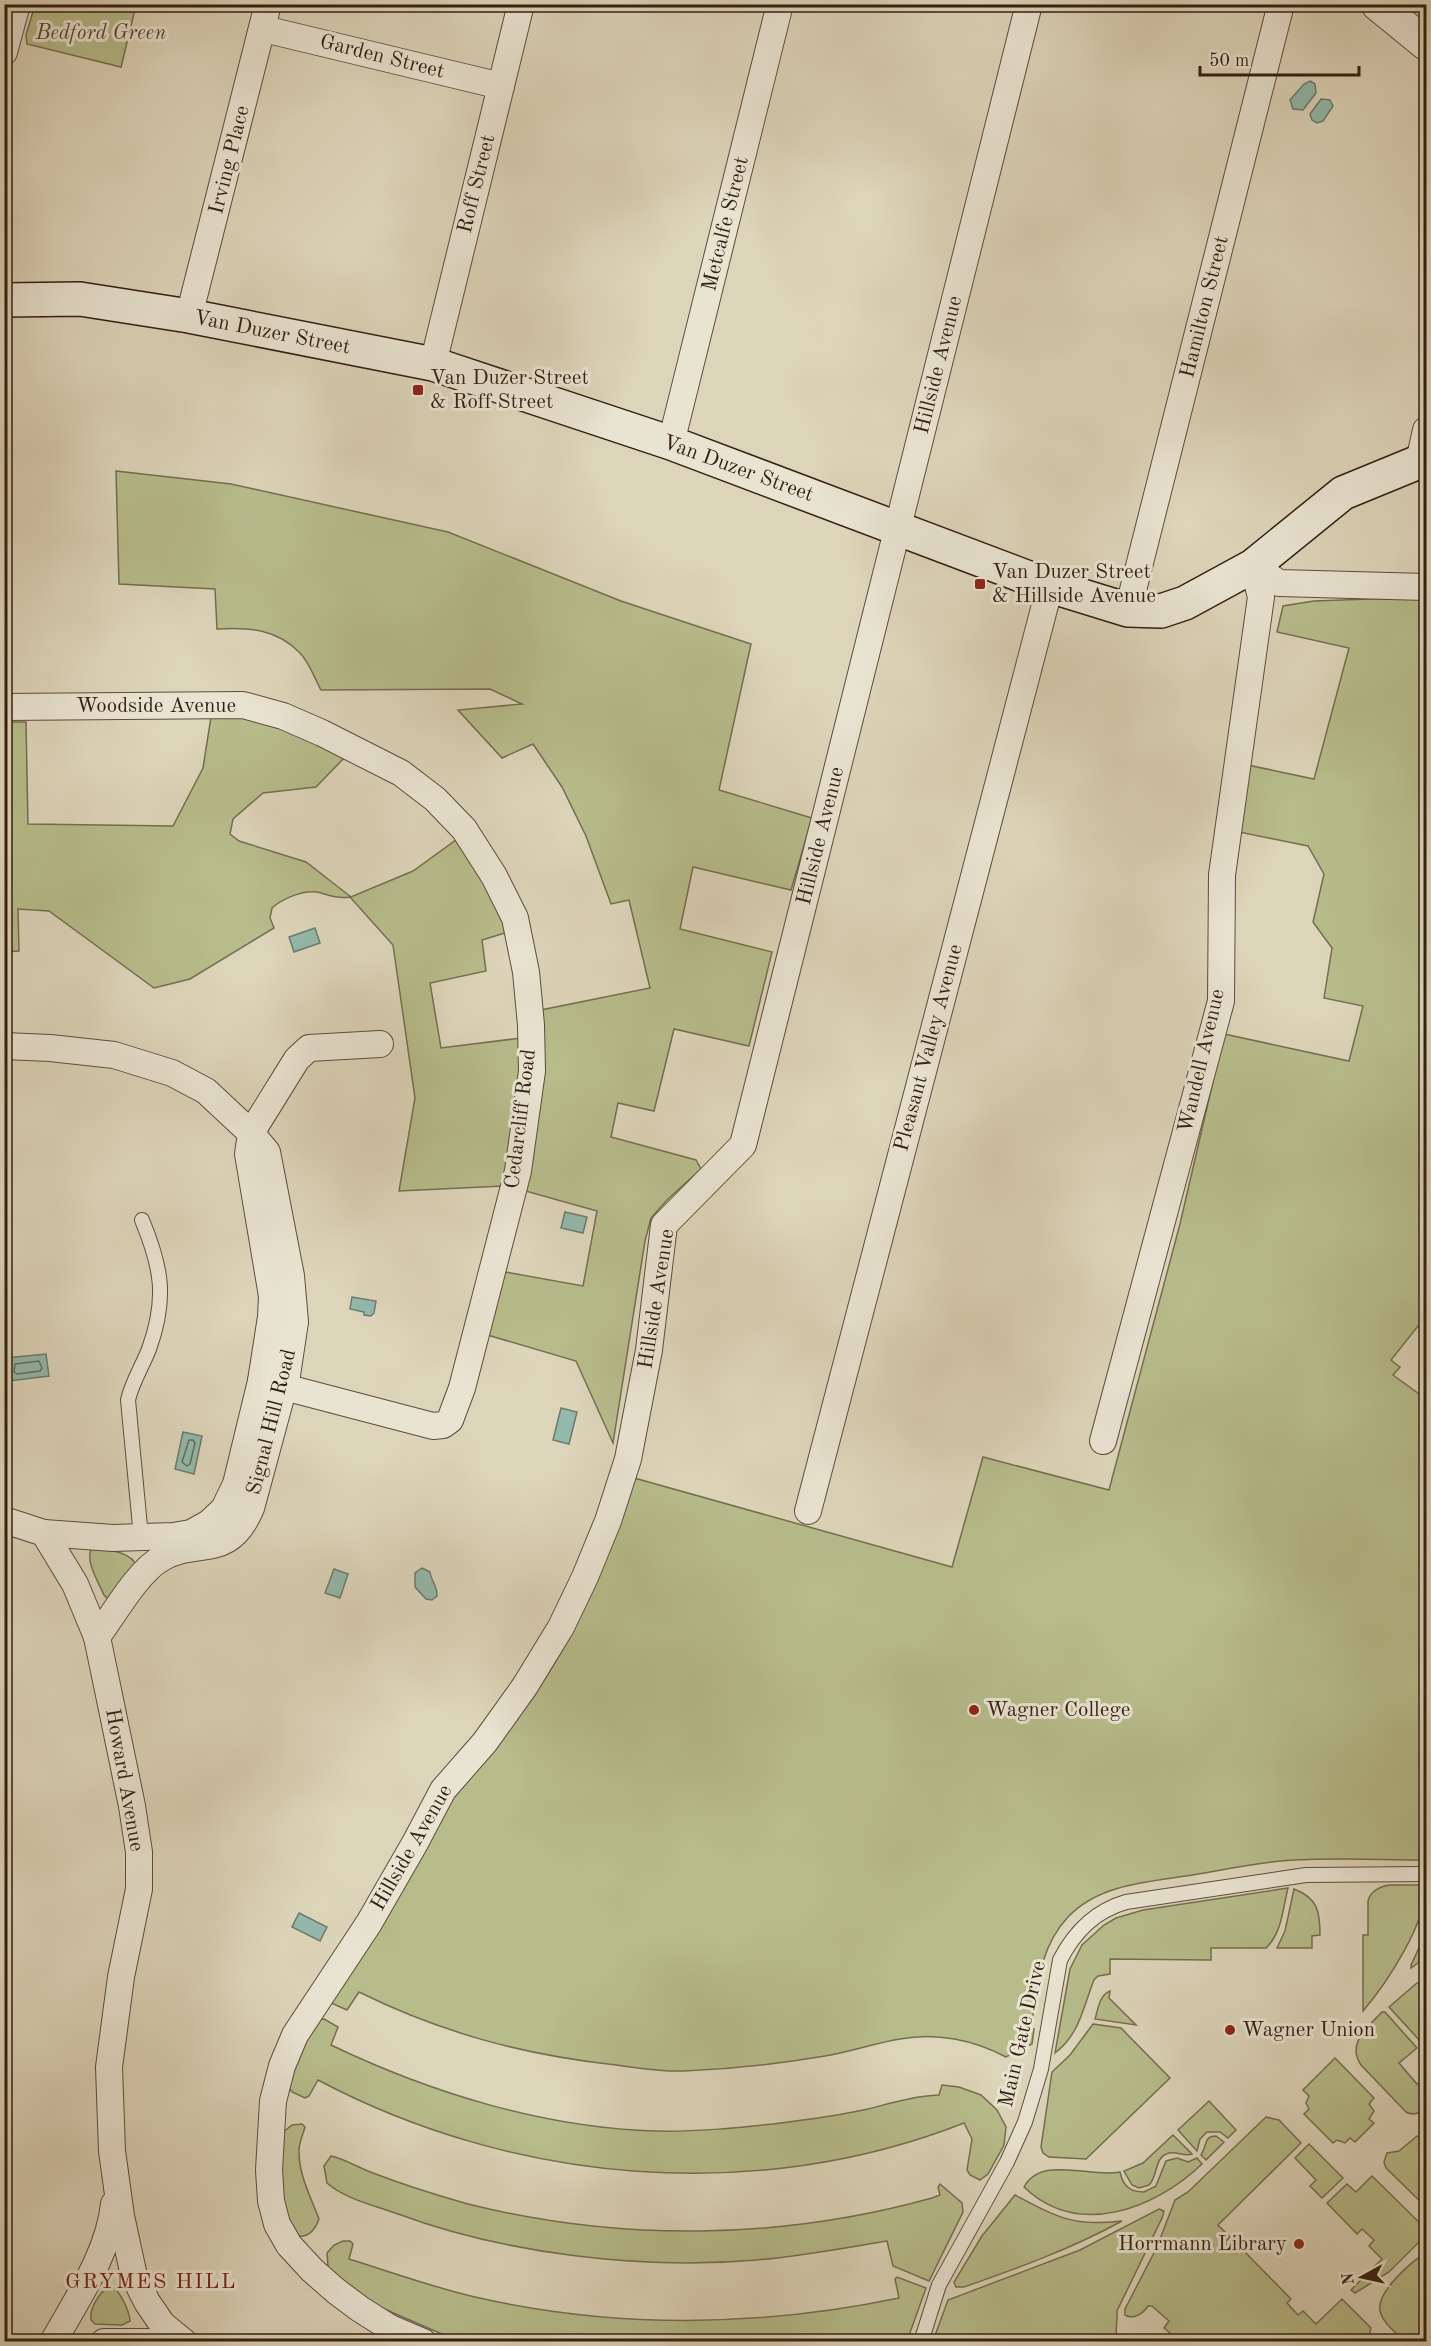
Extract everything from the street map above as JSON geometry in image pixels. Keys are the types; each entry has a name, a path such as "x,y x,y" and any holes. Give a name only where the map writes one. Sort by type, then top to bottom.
{"main road":[{"name":"Van Duzer Street","path":"4,300 80,299 189,316 433,364 671,443 1050,586 1128,610 1161,611 1185,603 1253,566 1343,493 1423,460"}],"street":[{"path":"4,52 17,4"},
{"name":"Roff Street","path":"433,364 521,4"},
{"name":"Metcalfe Street","path":"671,443 780,4"},
{"name":"Hillside Avenue","path":"423,2342 390,2328 336,2291 295,2252 278,2224 271,2202 269,2170 273,2101 282,2066 296,2035 369,1923 443,1790 484,1742 525,1686 561,1627 608,1521 628,1460 642,1395 664,1225 743,1145 1029,4"},
{"name":"Hamilton Street","path":"1128,610 1281,4"},
{"path":"1377,4 1426,44"},
{"name":"Garden Street","path":"266,16 501,86"},
{"name":"Irving Place","path":"189,316 266,16"},
{"path":"1423,460 1426,430"},
{"path":"1253,566 1279,584 1426,587"},
{"name":"Wandell Avenue","path":"1103,1441 1221,1001 1222,875 1261,597 1253,566"},
{"name":"Pleasant Valley Avenue","path":"807,1511 1050,586"},
{"path":"4,692 5,707"},
{"name":"Woodside Avenue","path":"5,707 243,705 283,716 401,773"},
{"name":"Cedarcliff Road","path":"272,1384 433,1426 443,1425 450,1420 462,1388 518,1171 532,1071 526,972 515,918 494,876 464,829 435,799 401,773"},
{"name":"Signal Hill Road","path":"97,1637 147,1568 163,1557 174,1545 209,1523 224,1509 236,1484 272,1384 293,1343 294,1322 282,1292 248,1154 251,1133 297,1059 309,1048 380,1044"},
{"path":"4,1046 114,1055 172,1073 206,1091 251,1133"},
{"path":"4,1520 44,1533 113,1538 141,1537 174,1545"},
{"name":"Howard Avenue","path":"44,1533 75,1584 97,1637 139,1852 139,1889 121,1977 109,2067 109,2099 121,2216 134,2276 147,2302 162,2324 184,2342"},
{"name":"Howard Avenue","path":"53,2342 84,2287 106,2240 113,2212 116,2182"},
{"path":"104,2342 148,2342"}],"lane":[{"path":"141,1537 128,1400 130,1389 149,1349 160,1299 160,1274 155,1251 142,1220"},
{"name":"Main Gate Drive","path":"921,2342 939,2285 1007,2162 1025,2122 1041,2069 1060,1960 1069,1943 1088,1921 1113,1905 1126,1902 1306,1875 1426,1874"}],"green space":[{"name":"Bedford Green","path":"35,5 136,5 121,67 27,44 26,35"},
{"path":"116,471 231,484 448,532 621,601 751,644 719,790 812,818 791,890 693,867 680,929 772,952 749,1046 674,1029 654,1111 618,1103 611,1137 696,1160 701,1169 651,1218 645,1241 613,1443 576,1361 484,1334 500,1271 583,1286 597,1211 522,1190 541,1010 650,988 629,900 611,904 586,836 562,787 533,744 502,758 458,710 522,704 490,689 321,690 303,657 282,639 251,629 217,629 215,589 119,584"},
{"path":"1426,597 1426,1332 1418,1326 1391,1360 1400,1367 1393,1375 1426,1399 1426,1860 1317,1859 1269,1862 1139,1883 1093,1898 1068,1917 1058,1929 1045,1955 1035,1998 1031,2028 1034,2029 1032,2044 1006,2057 968,2042 927,2036 900,2039 834,2054 772,2064 702,2070 658,2070 582,2061 484,2040 421,2019 359,1992 347,2010 331,2003 433,1820 536,1693 556,1661 574,1627 627,1476 952,1567 983,1457 1109,1490 1180,1224 1224,1034 1349,1061 1363,1006 1324,998 1332,948 1313,922 1324,874 1308,846 1239,832 1243,764 1314,779 1349,648 1277,632 1283,606 1314,601"},
{"path":"243,716 281,727 346,756 316,787 263,793 233,819 230,834 239,841 306,862 351,897 413,871 456,840 475,862 508,932 482,940 486,971 430,983 441,1048 521,1038 519,1087 503,1186 399,1191 415,1098 393,945 350,897 311,892 287,898 272,908 270,918 274,928 190,979 154,988 49,911 18,909 19,951 5,952 5,722 26,722 28,824 173,826 203,768 211,717"},
{"path":"92,1548 125,1554 136,1567 108,1599 91,1565"},
{"path":"1390,1885 1426,1885 1425,1900 1413,1934 1394,1969 1363,2011 1363,1935 1368,1935 1368,1901 1376,1890"},
{"path":"1288,1888 1279,1928 1266,1948 1211,1948 1211,1960 1110,1959 1110,1974 1098,1976 1094,1980 1075,2029 1055,2053 1070,1969 1082,1945 1104,1925 1116,1918 1143,1910"},
{"path":"1294,1889 1313,1901 1318,1913 1320,1935 1312,1936 1312,1948 1277,1948 1285,1931"},
{"path":"1426,1933 1426,1957 1411,1968 1411,1965"},
{"path":"1417,1983 1426,1983 1426,2040 1422,2043 1389,2007"},
{"path":"1110,1991 1109,1998 1136,2025 1095,2019 1101,1999"},
{"path":"1382,2012 1385,2012 1417,2048 1399,2063 1417,2084 1426,2080 1426,2109 1418,2113 1406,2112 1361,2065 1357,2057 1357,2043 1365,2030"},
{"path":"324,2019 338,2027 331,2045 369,2062 448,2093 489,2105 572,2123 655,2131 773,2124 845,2114 912,2098 939,2095 942,2085 959,2087 981,2095 997,2110 1006,2127 1004,2145 988,2174 980,2180 970,2175 967,2170 972,2139 964,2123 885,2149 803,2166 720,2173 636,2171 554,2161 472,2142 394,2115 318,2080 309,2096 305,2098 292,2092 289,2088 300,2047 318,2020"},
{"path":"1093,2024 1121,2028 1170,2078 1086,2159 1049,2157 1043,2153 1041,2147 1052,2072 1070,2055"},
{"path":"1335,2058 1374,2098 1369,2104 1374,2111 1369,2119 1374,2123 1355,2142 1350,2138 1345,2143 1337,2140 1333,2143 1304,2114 1309,2109 1306,2103 1309,2096 1303,2090"},
{"path":"1209,2101 1236,2130 1228,2138 1220,2132 1207,2132 1200,2139 1197,2151 1178,2130"},
{"path":"1266,2117 1279,2120 1301,2143 1218,2225 1230,2237 1225,2242 1236,2253 1241,2248 1291,2299 1287,2303 1298,2315 1303,2311 1316,2324 1342,2299 1371,2328 1368,2341 1179,2341 1164,2328 1169,2321 1152,2306 1148,2306 1141,2314 1125,2315 1125,2309 1157,2247 1175,2200 1188,2192"},
{"path":"302,2124 305,2127 300,2141 299,2159 319,2219 311,2232 305,2236 297,2236 281,2206 282,2133 292,2125"},
{"path":"1173,2135 1192,2154 1169,2153 1164,2155 1149,2185 1139,2188 1132,2185 1124,2171 1143,2163"},
{"path":"1212,2136 1224,2142 1206,2160 1201,2155 1206,2142"},
{"path":"1417,2136 1426,2140 1426,2207 1386,2168 1384,2162 1387,2153 1399,2151"},
{"path":"1309,2144 1343,2178 1322,2198 1310,2186 1316,2180 1295,2158"},
{"path":"331,2156 396,2182 468,2204 583,2225 642,2230 700,2231 817,2222 875,2212 932,2198 940,2195 938,2187 940,2184 962,2203 963,2212 929,2281 893,2266 887,2241 806,2254 713,2263 668,2263 575,2256 483,2239 440,2228 361,2202 334,2189 327,2183 324,2166"},
{"path":"1177,2158 1188,2162 1197,2158 1202,2164 1162,2194 1139,2205 1116,2212 1092,2214 1068,2212 1045,2203 1024,2187 1032,2177 1054,2170 1120,2172 1128,2187 1144,2192 1156,2186 1166,2161"},
{"path":"1372,2176 1426,2229 1426,2235 1389,2272 1355,2293 1351,2290 1382,2259 1369,2246 1374,2240 1362,2229 1357,2234 1327,2203 1347,2184 1356,2192"},
{"path":"1015,2195 1054,2214 1078,2221 1105,2223 1122,2221 1004,2273 964,2287 956,2287 954,2282 982,2236"},
{"path":"1159,2209 1164,2211 1162,2218 1117,2311 1118,2341 933,2341 948,2300 1080,2250"},
{"path":"350,2241 353,2244 349,2259 427,2284 475,2297 581,2315 687,2320 794,2315 899,2298 895,2279 897,2277 926,2288 907,2341 458,2341 375,2305 333,2275 328,2267 327,2253 334,2245"},
{"path":"1426,2253 1426,2341 1404,2340 1384,2319 1380,2311 1380,2303 1396,2278"},
{"path":"112,2286 124,2302 130,2321 122,2325 95,2324 91,2320 94,2305 100,2295"}],"water":[{"path":"1310,81 1315,84 1316,93 1303,110 1293,109 1290,100 1304,84"},
{"path":"1321,99 1330,100 1333,106 1323,121 1317,123 1312,120 1310,114"},
{"path":"315,928 320,943 294,952 289,937"},
{"path":"565,1212 587,1217 583,1233 561,1228"},
{"path":"352,1297 376,1301 374,1313 371,1316 364,1315 364,1312 350,1309"},
{"path":"46,1354 49,1376 9,1381 6,1358"},
{"path":"561,1408 577,1412 569,1444 553,1440"},
{"path":"183,1432 202,1436 194,1474 175,1469"},
{"path":"422,1568 430,1572 436,1590 437,1596 432,1600 426,1599 415,1587 415,1573"},
{"path":"334,1569 348,1574 340,1598 325,1593"},
{"path":"299,1913 327,1927 320,1941 292,1927"}],"place":[{"name":"Van Duzer Street & Roff Street","path":"418,390"},
{"name":"Van Duzer Street & Hillside Avenue","path":"980,584"},
{"name":"Wagner College","path":"974,1710"},
{"name":"Wagner Union","path":"1230,2030"},
{"name":"Horrmann Library","path":"1299,2244"}],"district":[{"name":"GRYMES HILL","path":"151,2282"}]}
